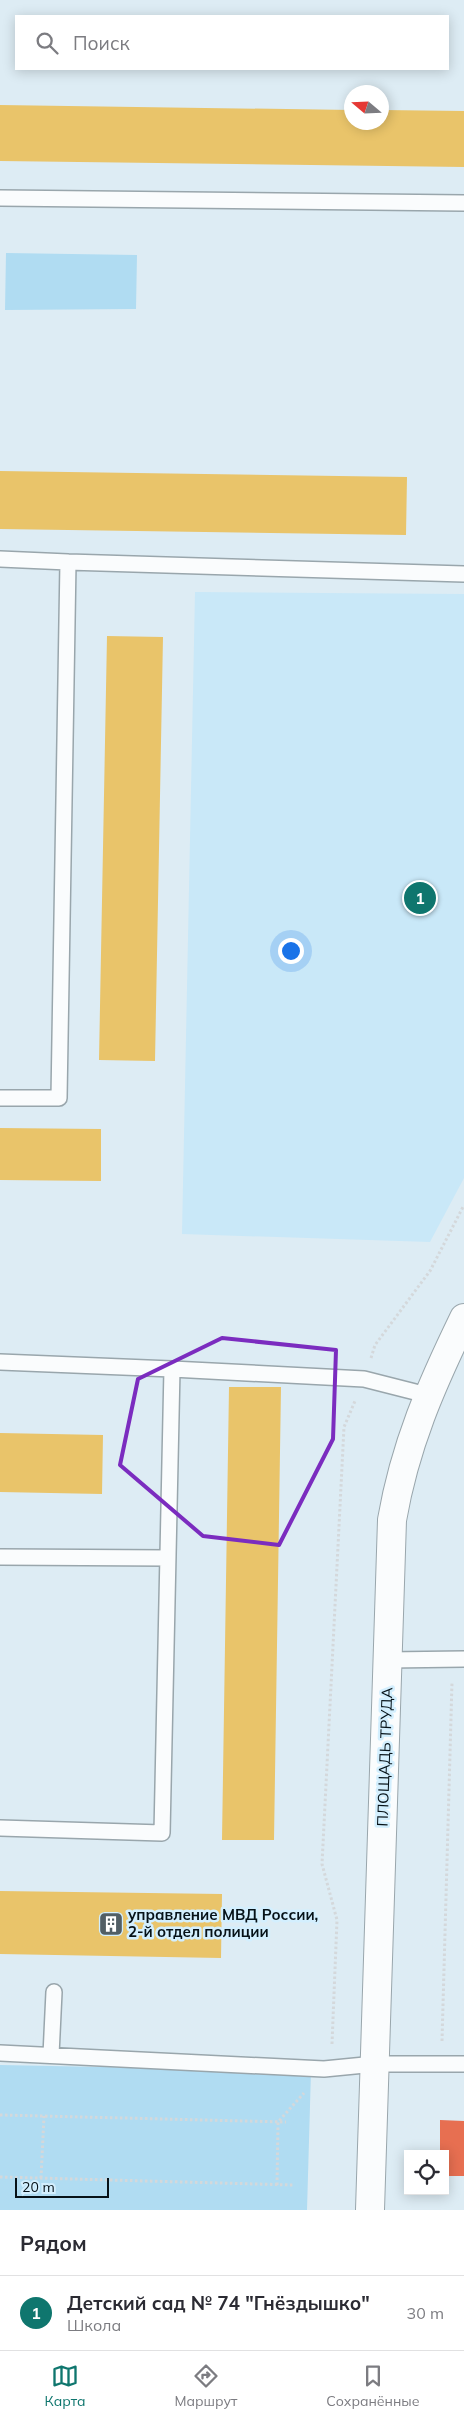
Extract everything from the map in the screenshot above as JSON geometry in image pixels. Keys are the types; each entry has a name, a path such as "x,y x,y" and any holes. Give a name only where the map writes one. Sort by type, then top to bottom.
{"street":[{"name":"ПЛОЩАДЬ ТРУДА","path":"370,2210 392,1520 397,1490 408,1449 427,1395 464,1318"}],"lane":[{"path":"0,198 464,203"},
{"path":"0,559 464,574"},
{"path":"0,1098 58,1098 68,562"},
{"path":"0,1362 364,1379 427,1395"},
{"path":"0,1828 162,1833 172,1369"},
{"path":"0,1557 168,1558"},
{"path":"388,1660 458,1659"},
{"path":"51,2055 54,1992"},
{"path":"0,2053 324,2069 375,2064 464,2064"}],"path":[{"path":"277,2184 278,2122 332,2060 338,1920 322,1864 344,1427 376,1345 430,1271 464,1205"},
{"path":"442,2064 458,1659"},
{"path":"0,2115 286,2122"},
{"path":"41,2178 44,2116"},
{"path":"0,2177 293,2185"}],"highlighted area":[{"path":"222,1338 336,1350 333,1439 279,1545 203,1536 120,1465 138,1379"}],"shaded area":[{"path":"6,253 137,255 136,309 5,310"},
{"path":"195,592 464,594 464,1178 430,1242 182,1234"},
{"path":"0,2065 311,2071 307,2210 0,2210"}],"building: Жильё":[{"path":"0,105 344,110 344,130 389,130 389,110 464,111 464,167 0,161"},
{"path":"0,471 407,477 406,535 0,529"},
{"path":"107,636 163,637 155,1061 99,1060"},
{"path":"0,1128 101,1129 101,1181 0,1180"},
{"path":"229,1387 281,1387 274,1840 222,1840"},
{"path":"0,1433 103,1435 102,1494 0,1492"},
{"name":"управление МВД России, 2-й отдел полиции","path":"0,1891 222,1894 221,1958 0,1954"}],"building: Торговля":[{"path":"440,2120 464,2121 464,2176 449,2176 449,2150 440,2150"}],"place":[{"name":"Детский сад № 74 \"Гнёздышко\"","path":"420,898"},
{"name":"управление МВД России, 2-й отдел полиции","path":"111,1924"}]}
